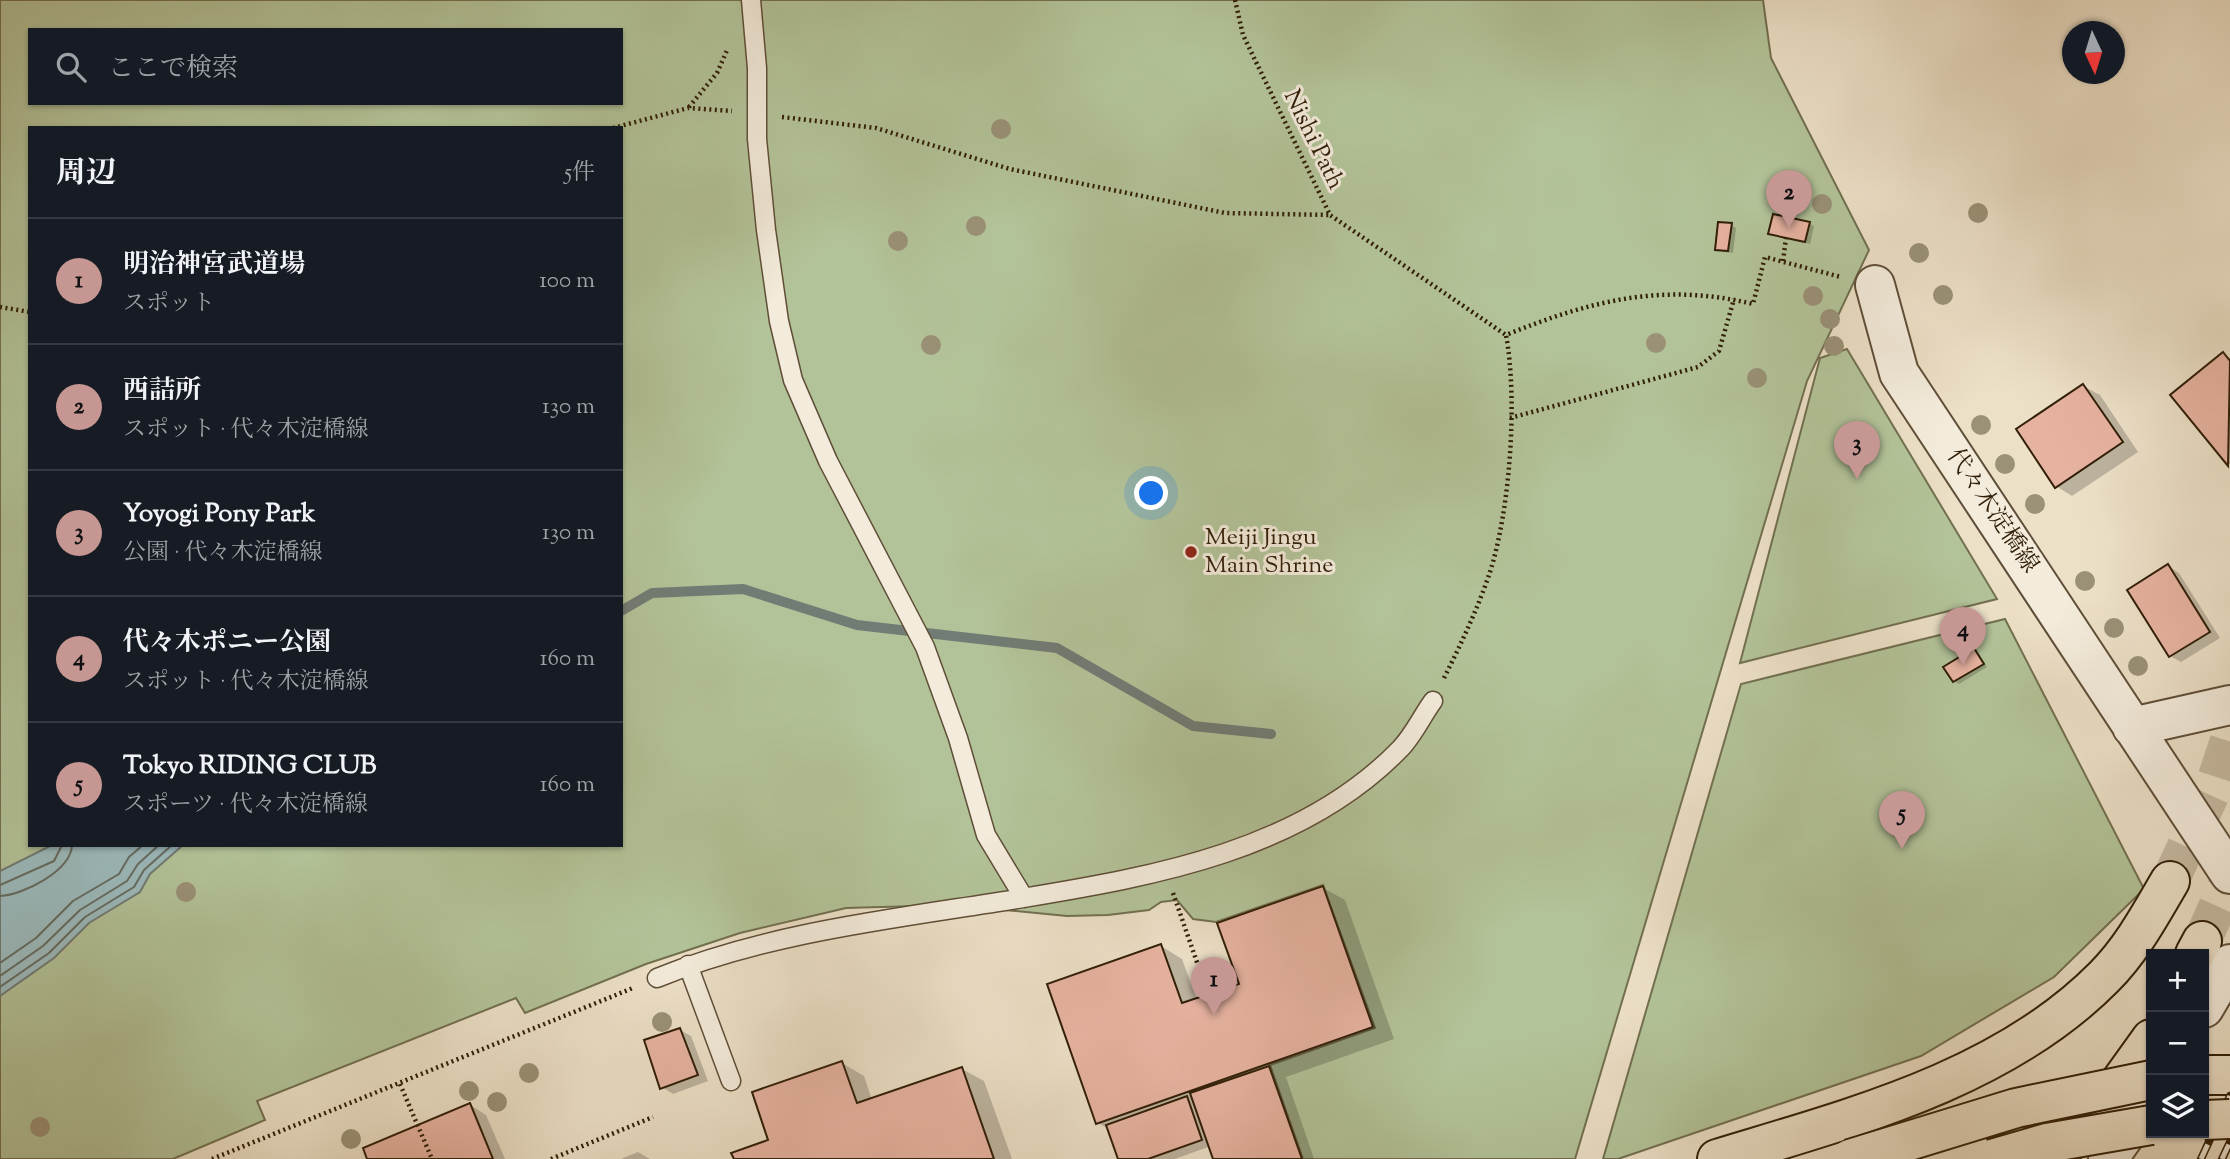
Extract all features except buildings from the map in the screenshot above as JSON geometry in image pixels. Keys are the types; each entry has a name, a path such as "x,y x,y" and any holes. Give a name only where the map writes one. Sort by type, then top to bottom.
{"highway":[{"path":"1717,1159 1897,1101 1963,1072 2015,1044 2063,1013 2104,977 2140,934 2170,881"},
{"path":"2049,1159 2095,1117 2146,1046"},
{"path":"2209,1075 2230,1075"},
{"path":"1850,1159 2016,1108 2146,1081"},
{"path":"2209,1119 2230,1119"},
{"path":"1992,1159 2047,1143 2146,1126"}],"street":[{"name":"代々木淀橋線","path":"1875,285 1899,373 2230,874"},
{"path":"2132,727 2230,705"},
{"path":"2108,1159 2146,1105"}],"lane":[{"path":"751,0 757,68 756,117 766,230 779,321 793,380 828,461 925,647 958,738 986,835 1024,898"},
{"path":"657,978 688,965 746,948 1166,872 1261,840 1333,804 1401,748 1433,701"},
{"path":"688,965 731,1081"}],"path":[{"name":"Nishi Path","path":"1235,0 1244,35 1330,215 1506,335"},
{"path":"688,108 717,73 733,40"},
{"path":"620,126 688,108 876,128 1010,169 1225,214 1330,215"},
{"path":"1783,261 1786,238"},
{"path":"1433,701 1467,631 1490,572 1507,482 1511,362 1506,335 1568,310 1633,295 1678,293 1734,299 1753,304 1765,257 1828,274"},
{"path":"1510,418 1698,367 1720,351 1734,299"},
{"path":"0,307 28,312"},
{"path":"1180,914 1208,994"},
{"path":"212,1159 657,978"},
{"path":"400,1084 432,1159"},
{"path":"551,1159 653,1117"},
{"path":"566,1153 569,1159"}],"green space":[{"name":"Meiji Jingu Main Shrine","path":"0,0 1763,0 1771,58 1869,250 1807,381 1575,1159 1303,1159 1270,1065 1375,1028 1323,885 1216,922 1193,919 1177,900 1161,902 1149,910 1067,916 953,905 846,908 740,933 646,964 525,1013 516,998 257,1101 265,1120 173,1159 0,1159"},
{"path":"1847,349 1997,599 1740,663 1820,358"},
{"path":"2005,619 2144,889 2054,977 1921,1056 1618,1159 1603,1159 1741,684"}],"water":[{"path":"48,847 181,847 150,874 140,892 89,923 54,958 0,996 0,871"}],"waterway":[{"path":"623,610 652,593 743,589 857,625 1057,648 1193,726 1271,734"}],"tunnel":[{"path":"2170,881 2213,789 2230,737"},
{"path":"2202,941 2230,879"}],"railway":[{"path":"2201,1159 2230,1096"},
{"path":"2222,1159 2230,1142"}],"place":[{"name":"西詰所","path":"1789,228"},
{"name":"Yoyogi Pony Park","path":"1857,479"},
{"name":"Meiji Jingu Main Shrine","path":"1191,552"},
{"name":"代々木ポニー公園","path":"1963,665"},
{"name":"Tokyo RIDING CLUB","path":"1902,849"},
{"name":"明治神宮武道場","path":"1214,1015"}]}
